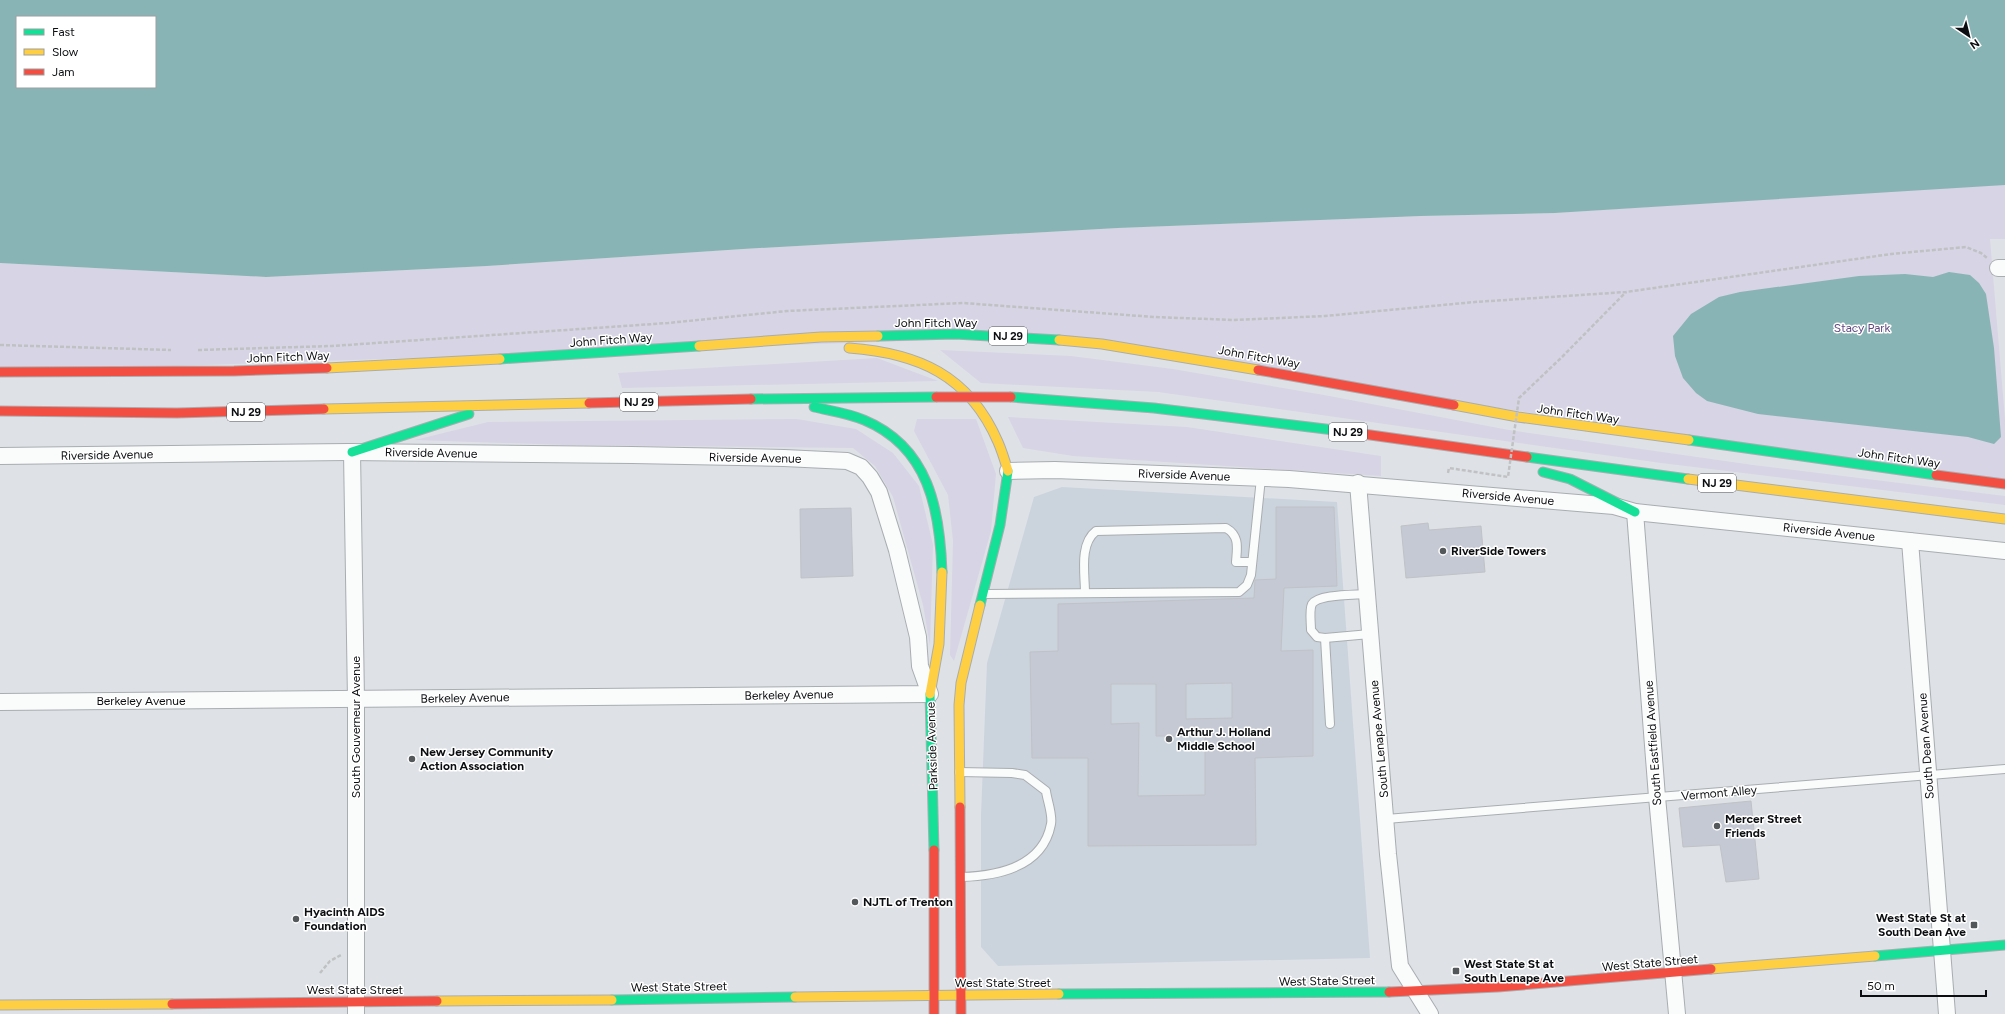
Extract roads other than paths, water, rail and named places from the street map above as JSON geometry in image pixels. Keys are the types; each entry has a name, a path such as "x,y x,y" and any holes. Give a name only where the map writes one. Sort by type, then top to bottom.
{"main road":[{"name":"John Fitch Way","path":"0,372 234,371 342,367 508,359 821,337 956,334 1028,337 1102,344 1193,358 1518,417 2005,484"},
{"path":"682,346 801,348"},
{"path":"840,348 864,349 910,357 932,366 956,382 985,417 998,440 1008,471"},
{"name":"NJ 29","path":"0,411 177,413 700,400 1011,397 1154,408 1299,425 1657,475 2005,519"},
{"path":"786,400 859,418 878,426 905,449 928,482 935,503 939,534 941,586 940,638 930,694"},
{"path":"352,452 493,406"},
{"path":"1429,444 1511,464"},
{"path":"1533,470 1570,479 1635,512"},
{"name":"Parkside Avenue","path":"961,1014 958,772 961,683 1000,525 1008,471"},
{"name":"Parkside Avenue","path":"930,694 934,823 934,1014"},
{"name":"West State Street","path":"0,1005 356,1008 934,995 1154,995 1415,991 1498,987 2005,945"}],"street":[{"name":"Riverside Avenue","path":"0,456 352,452 784,458 847,461 860,467"},
{"name":"South Gouverneur Avenue","path":"352,452 356,700 356,1008"},
{"name":"Parkside Avenue","path":"860,467 870,477 879,492 898,550 918,637 920,666 930,694"},
{"name":"Riverside Avenue","path":"1008,471 1056,470 1358,483 1614,506 1635,512 2005,551"},
{"name":"South Lenape Avenue","path":"1358,483 1366,594 1400,966 1430,1014"},
{"name":"South Eastfield Avenue","path":"1635,512 1657,797 1677,1014"},
{"name":"South Dean Avenue","path":"1910,541 1947,1014"},
{"name":"Berkeley Avenue","path":"0,702 930,694"}],"lane":[{"path":"983,594 1239,592 1247,585 1252,562 1261,478"},
{"path":"1085,593 1086,547 1090,536 1096,531 1226,528 1233,532 1237,539 1236,562 1252,562"},
{"path":"1366,594 1324,597 1315,601 1311,606 1310,630 1317,637 1325,638 1370,634"},
{"path":"1325,638 1330,724"},
{"name":"Vermont Alley","path":"1386,820 2005,769"},
{"path":"958,772 1012,773 1025,775 1046,791 1051,823 1046,840 1038,851 1021,865 1010,870 976,876 960,877"}],"water":[{"path":"0,0 2005,0 2005,185 1555,213 1421,216 1118,228 743,249 487,266 266,277 0,263"},
{"path":"1949,272 1970,275 1979,283 1986,294 1994,348 2001,437 1994,444 1968,437 1758,414 1707,401 1696,393 1683,378 1675,356 1673,336 1691,314 1719,297 1740,292 1859,276 1905,274 1933,277"}],"place":[{"name":"RiverSide Towers","path":"1443,551"},
{"name":"Arthur J. Holland Middle School","path":"1169,739"},
{"name":"New Jersey Community Action Association","path":"412,759"},
{"name":"Mercer Street Friends","path":"1717,826"},
{"name":"NJTL of Trenton","path":"855,902"},
{"name":"Hyacinth AIDS Foundation","path":"296,919"},
{"name":"West State St at South Dean Ave","path":"1974,925"},
{"name":"West State St at South Lenape Ave","path":"1456,971"}],"park label":[{"name":"Stacy Park","path":"1862,328"}]}
